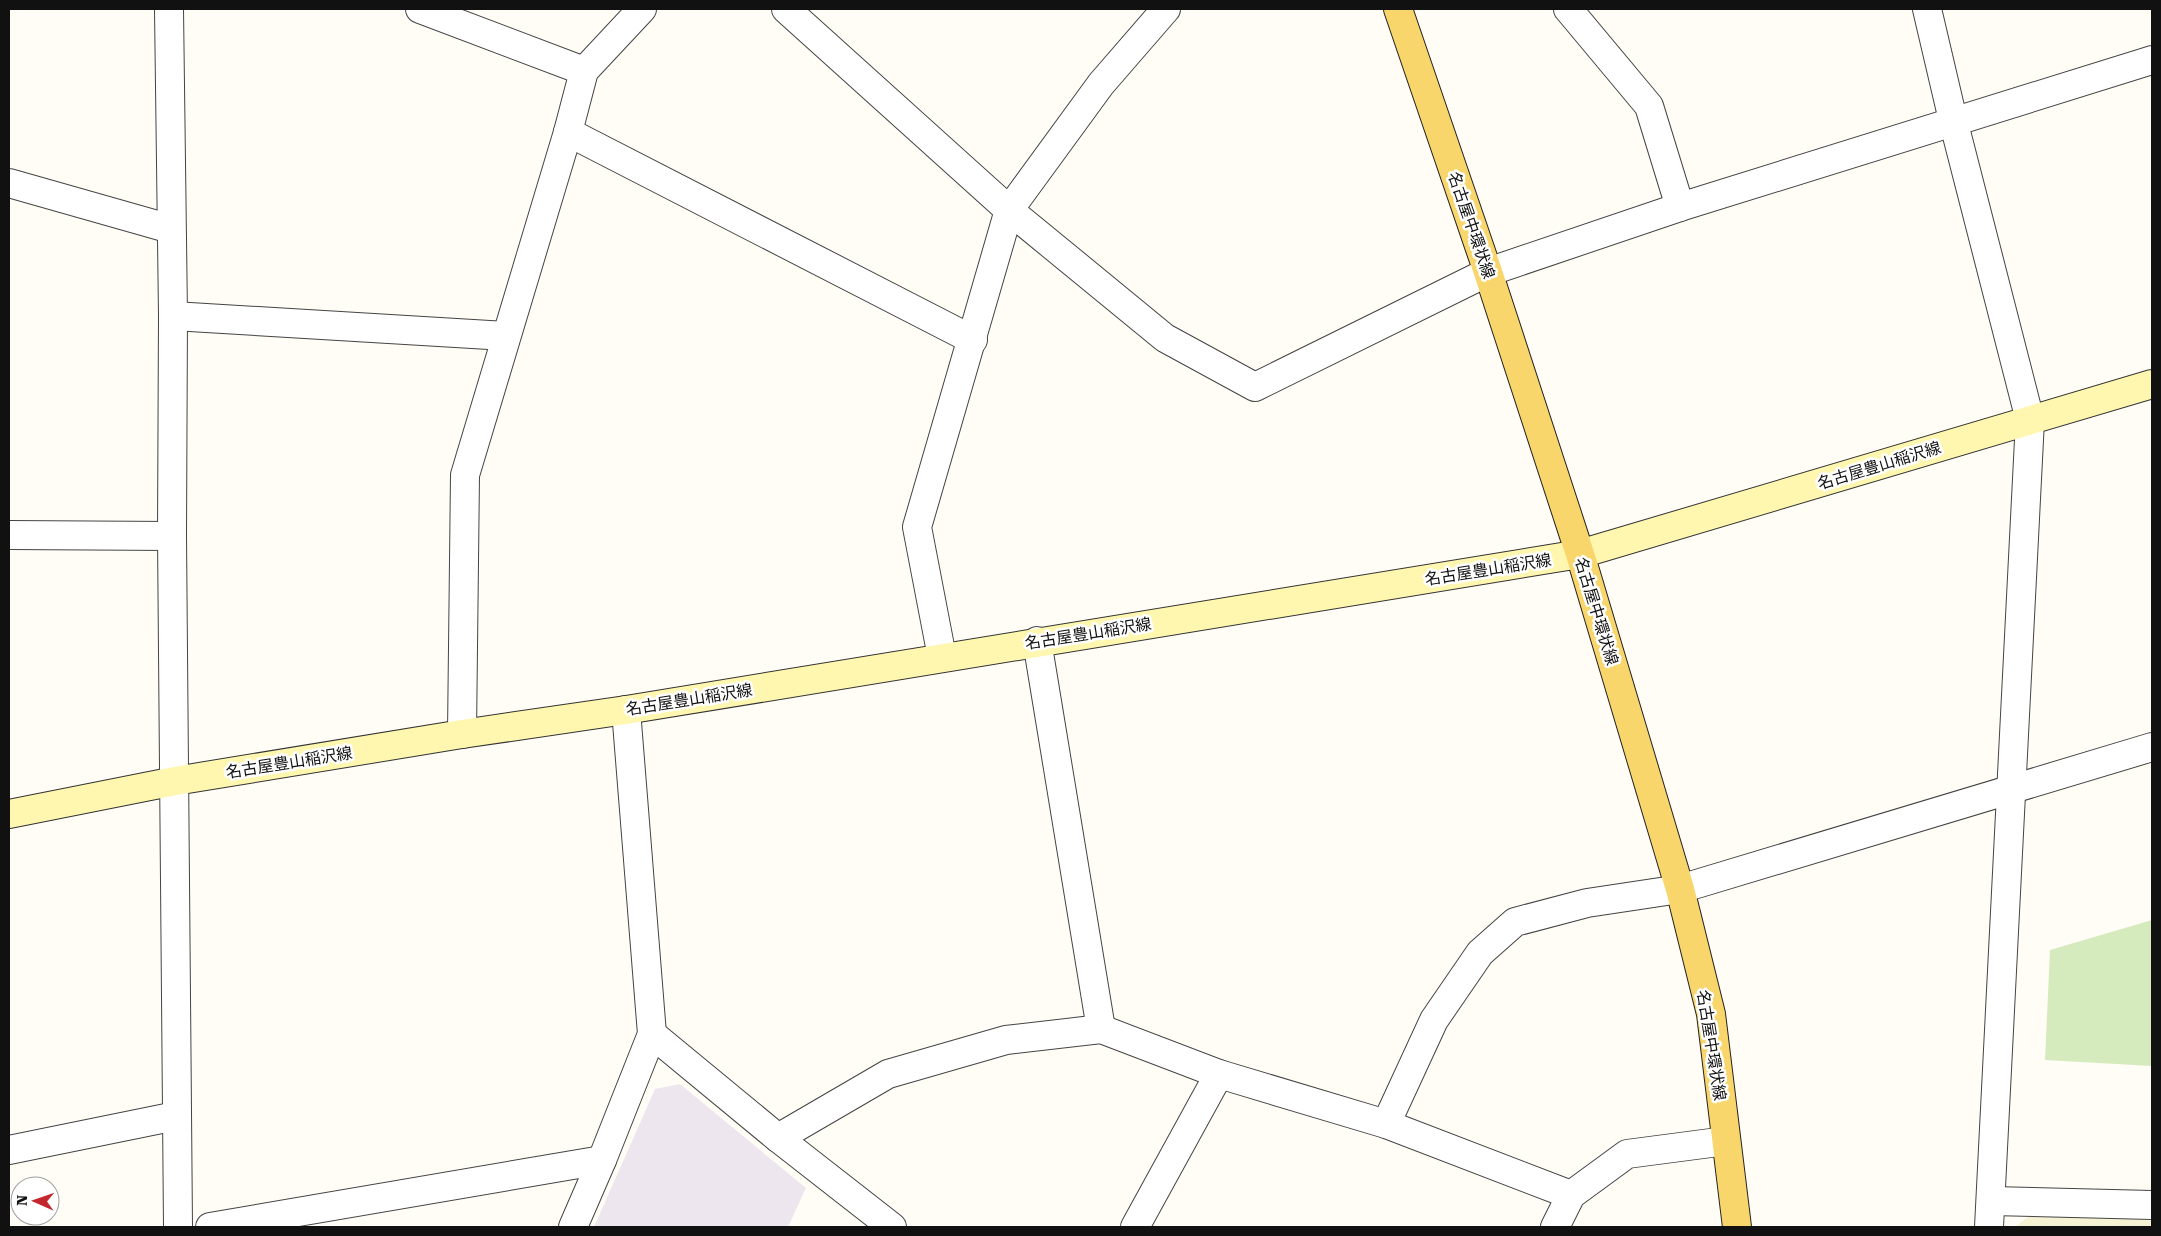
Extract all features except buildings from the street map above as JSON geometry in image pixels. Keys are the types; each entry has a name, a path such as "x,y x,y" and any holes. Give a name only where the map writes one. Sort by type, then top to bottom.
{"main road":[{"name":"名古屋中環状線","path":"1398,9 1488,272 1580,554 1680,889 1710,1014 1737,1227"},
{"name":"名古屋豊山稲沢線","path":"9,814 176,781 462,734 626,710 1580,554 2152,384"}],"street":[{"path":"169,9 173,316 172,536 176,781 176,1116 178,1227"},
{"path":"420,9 584,71"},
{"path":"462,734 465,475 568,132 584,71 642,9"},
{"path":"786,9 1009,210 1165,338 1255,387 1488,272 1680,207 1953,120 2152,60"},
{"path":"942,657 917,528 1009,210 1102,84 1166,9"},
{"path":"1568,9 1649,106 1680,207"},
{"path":"1927,9 1953,120 2030,420 1990,1227"},
{"path":"568,132 972,340"},
{"path":"9,183 171,229"},
{"path":"173,316 506,336"},
{"path":"9,535 172,536"},
{"path":"1036,642 1101,1029"},
{"path":"573,1227 652,1034 626,710"},
{"path":"1386,1124 1434,1020 1480,953 1515,922 1588,903 1680,889 2152,747"},
{"path":"778,1138 888,1074 1006,1040 1101,1029 1219,1074 1386,1124 1571,1195"},
{"path":"652,1034 778,1138 892,1227"},
{"path":"1135,1227 1219,1074"},
{"path":"9,1150 176,1116"},
{"path":"1556,1227 1571,1195 1627,1154 1726,1141"},
{"path":"210,1227 602,1160"},
{"path":"1991,1201 2152,1205"}],"shaded area":[{"path":"680,1084 806,1188 788,1227 594,1227 655,1089"},
{"path":"2029,1216 2152,1219 2152,1227 2015,1227"}],"green space":[{"path":"2152,920 2152,1066 2045,1060 2050,950"}]}
